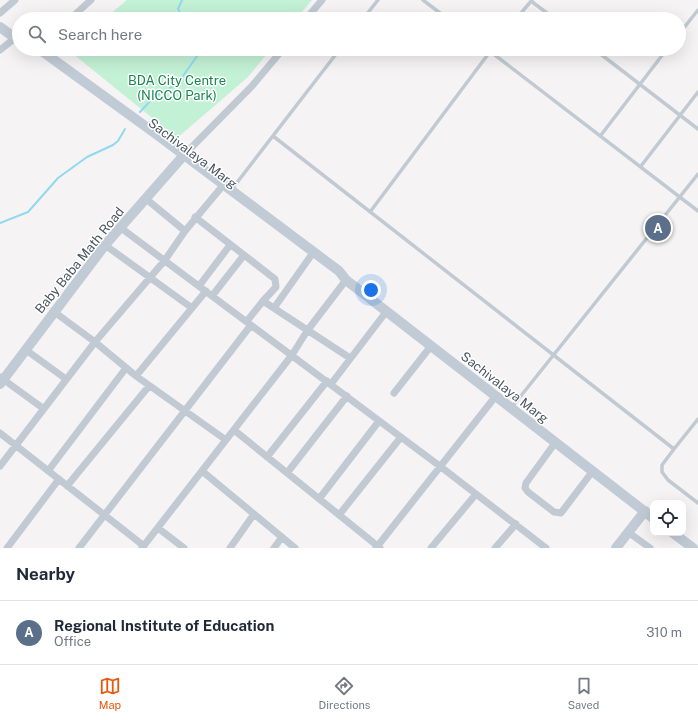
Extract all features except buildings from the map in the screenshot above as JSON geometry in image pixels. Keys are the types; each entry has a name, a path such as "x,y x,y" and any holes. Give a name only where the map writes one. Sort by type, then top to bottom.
{"main road":[{"path":"0,20 12,32"},
{"path":"0,26 12,34"},
{"name":"Sachivalaya Marg","path":"42,56 182,157 231,190 339,271 344,279 650,516"},
{"name":"Sachivalaya Marg","path":"182,157 220,189 335,277 344,279"},
{"name":"Baby Baba Math Road","path":"1,380 26,350 105,244 121,228 145,198 182,157"},
{"path":"616,548 644,511"},
{"path":"677,536 693,548"}],"street":[{"path":"0,12 15,0"},
{"path":"78,12 91,0"},
{"path":"312,12 322,0"},
{"path":"0,50 12,42"},
{"path":"182,157 219,120 277,56"},
{"path":"0,466 95,342 165,260 195,217 220,189"},
{"path":"145,198 185,231"},
{"path":"78,548 184,411 249,323 263,301 276,286 275,279 195,217"},
{"path":"121,228 347,396 546,548"},
{"path":"105,244 192,308"},
{"path":"199,286 230,245"},
{"path":"136,376 192,308 209,293 244,255"},
{"path":"274,308 310,257"},
{"path":"0,433 143,547 292,355 344,279"},
{"path":"263,301 350,358"},
{"path":"54,311 149,386 226,440"},
{"path":"267,457 350,358 386,312"},
{"path":"394,393 431,346"},
{"path":"26,350 66,379"},
{"path":"48,471 126,368"},
{"path":"1,380 44,409"},
{"path":"67,486 149,386"},
{"path":"287,473 347,396"},
{"path":"234,430 378,547 495,397"},
{"path":"319,499 379,421"},
{"path":"339,515 401,437"},
{"path":"555,443 526,483 525,488 528,492 554,512 561,513 592,472"},
{"path":"202,471 295,548"},
{"path":"7,548 59,479"},
{"path":"431,548 476,494"},
{"path":"230,548 254,514"},
{"path":"495,548 516,524"},
{"path":"158,528 184,548"},
{"path":"628,532 650,548"},
{"path":"274,548 282,538"}],"lane":[{"path":"369,12 378,0"},
{"path":"423,0 439,12"},
{"path":"522,12 531,0 546,12"},
{"path":"686,25 698,10"},
{"path":"231,190 335,56"},
{"path":"370,212 486,56"},
{"path":"498,56 698,211"},
{"path":"603,56 698,129"},
{"path":"601,135 662,56"},
{"path":"641,166 698,92"},
{"path":"273,136 674,449"},
{"path":"511,408 698,174"},
{"path":"698,420 662,465 662,472 668,480 698,503"}],"green space":[{"path":"127,0 312,0 302,12 112,12"},
{"name":"BDA City Centre (NICCO Park)","path":"76,56 265,56 248,77 177,138"}],"waterway":[{"path":"180,12 178,9 182,0"},
{"path":"140,112 153,98 178,83 197,56"},
{"path":"0,223 28,212 58,178 87,157 113,145 118,141 125,129"}],"place":[{"name":"Regional Institute of Education","path":"658,228"}]}
